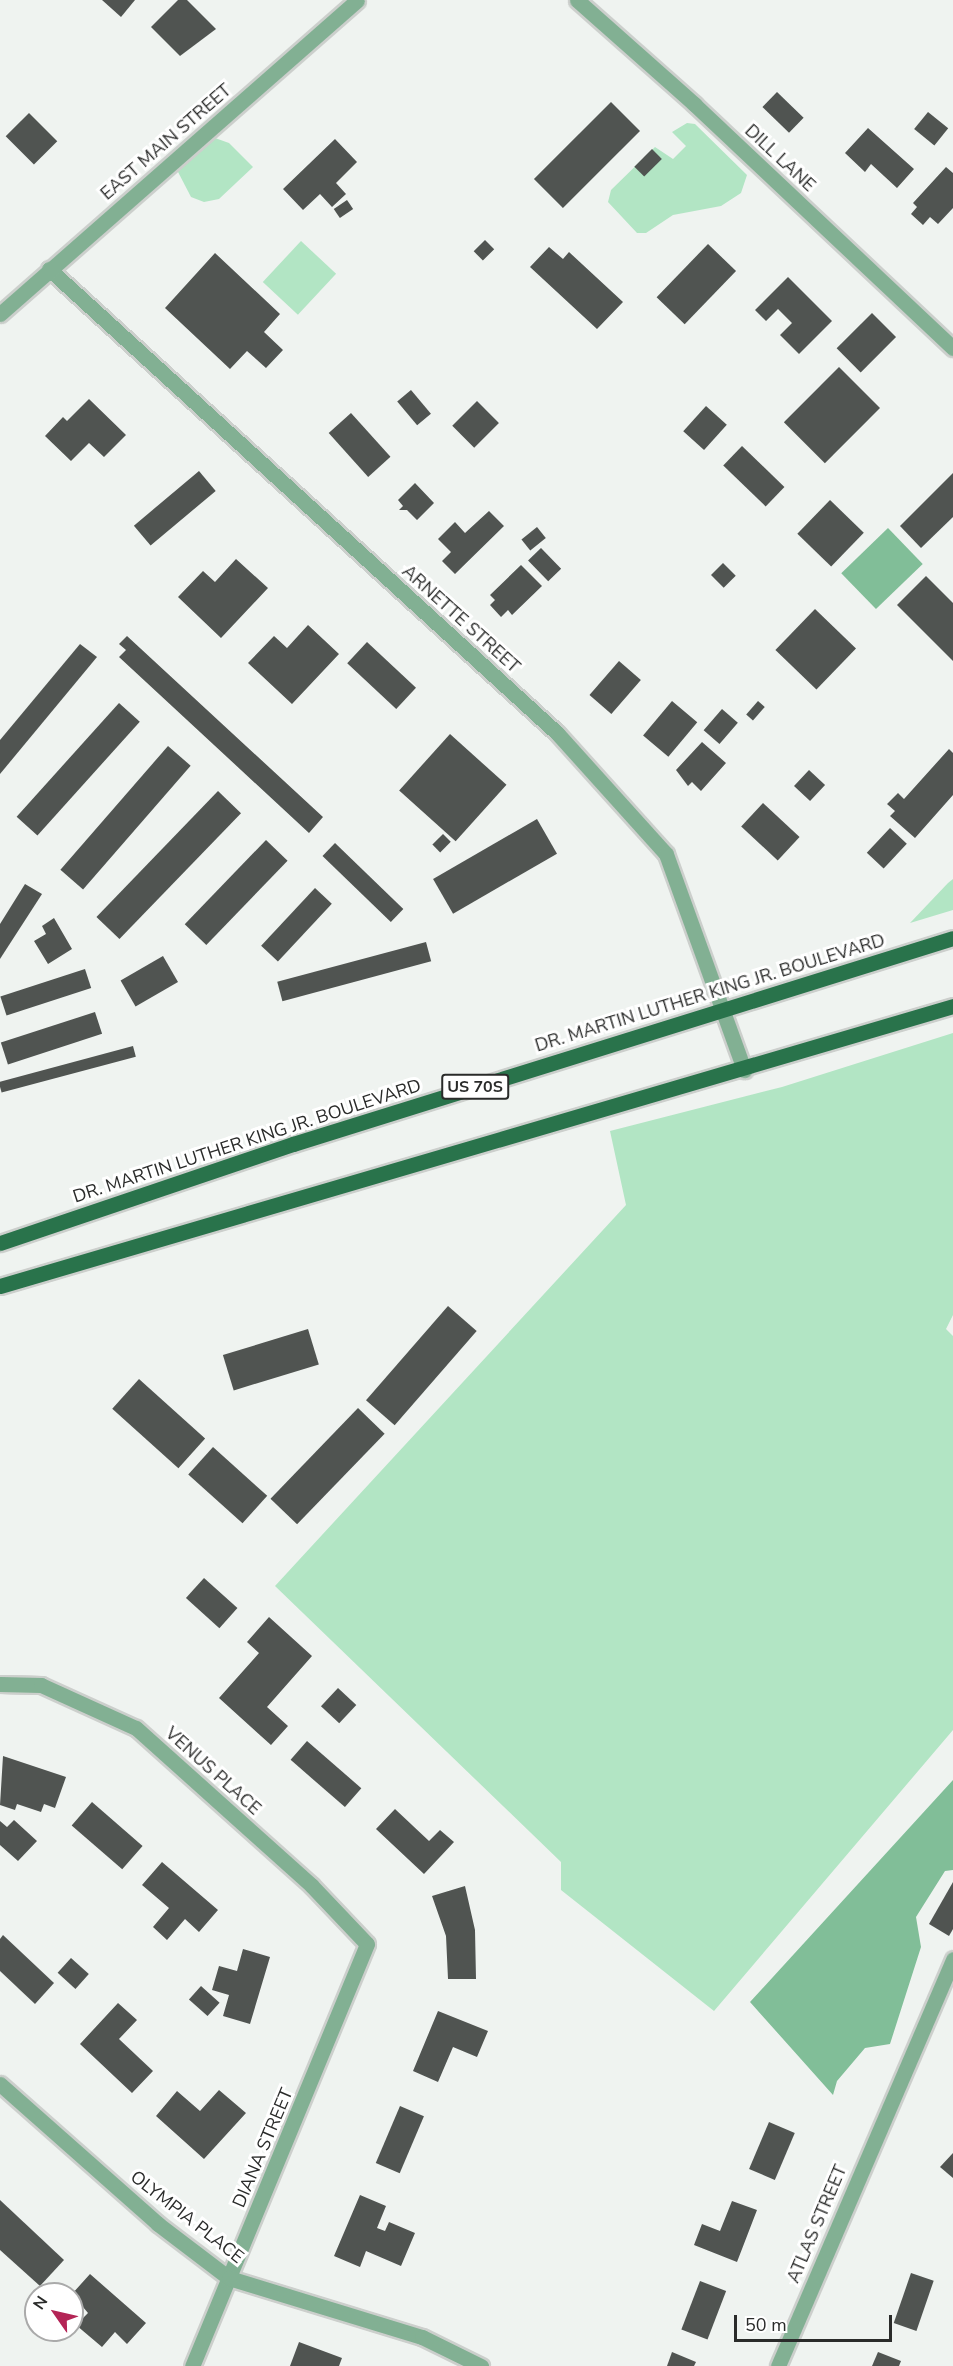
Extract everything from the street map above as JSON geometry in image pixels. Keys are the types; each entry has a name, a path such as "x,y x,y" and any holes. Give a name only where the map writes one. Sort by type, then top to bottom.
{"main road":[{"name":"DR. MARTIN LUTHER KING JR. BOULEVARD","path":"0,1243 293,1144 953,938"},
{"path":"0,1286 744,1070 953,1006"}],"street":[{"name":"EAST MAIN STREET","path":"0,314 357,0"},
{"name":"DILL LANE","path":"577,0 694,104 953,348"},
{"name":"ARNETTE STREET","path":"49,269 558,734 666,854 720,1010 744,1070"},
{"name":"VENUS PLACE","path":"0,1684 41,1685 136,1728 311,1885 367,1944"},
{"name":"DIANA STREET","path":"192,2366 367,1944"},
{"name":"ATLAS STREET","path":"778,2366 892,2098 950,1977 953,1959"},
{"name":"OLYMPIA PLACE","path":"0,2084 158,2224 229,2278 422,2337 481,2366"}],"shaded area":[{"path":"687,123 695,124 747,175 741,193 721,206 673,215 646,233 637,233 608,202 611,190 655,147 673,159 686,146 672,132"},
{"path":"215,138 229,143 253,167 219,199 204,202 191,197 177,170"},
{"path":"301,241 336,274 298,315 263,282"},
{"path":"888,528 923,564 876,609 841,573"},
{"path":"953,879 953,910 910,923 948,883"},
{"path":"953,1033 953,1315 946,1329 953,1336 953,1730 714,2011 561,1890 561,1862 275,1586 626,1205 610,1131 782,1087"},
{"path":"953,1780 953,1870 945,1871 916,1917 921,1947 890,2044 865,2048 837,2081 833,2095 750,2002"}],"building":[{"path":"102,0 135,0 121,17"},
{"path":"178,0 187,0 216,29 180,56 151,27"},
{"path":"777,92 804,118 789,133 762,107"},
{"path":"611,102 640,131 563,208 534,179"},
{"path":"928,112 948,128 934,145 914,129"},
{"path":"29,113 57,141 34,165 6,136"},
{"path":"868,128 914,169 897,188 871,164 865,172 845,153"},
{"path":"335,139 357,162 336,183 346,194 332,207 320,194 303,210 283,189"},
{"path":"652,149 662,159 644,177 634,167"},
{"path":"946,167 953,173 953,208 938,224 930,217 923,225 911,214 917,207 913,203"},
{"path":"347,200 353,209 340,218 334,209"},
{"path":"485,240 494,249 483,261 474,251"},
{"path":"708,244 736,271 685,324 657,297"},
{"path":"549,247 563,259 569,252 623,302 597,329 530,267"},
{"path":"215,253 280,314 264,332 283,350 266,368 247,351 230,369 165,308"},
{"path":"788,277 832,321 799,354 780,335 792,323 778,309 766,321 755,310"},
{"path":"872,313 896,337 861,372 837,348"},
{"path":"839,367 880,408 825,463 784,422"},
{"path":"411,390 431,414 417,425 397,402"},
{"path":"89,399 126,435 104,457 89,443 71,461 45,436 63,417 67,421"},
{"path":"477,401 499,423 474,448 452,426"},
{"path":"706,406 727,425 704,450 683,431"},
{"path":"351,413 390,457 368,477 329,433"},
{"path":"742,446 784,487 766,506 723,465"},
{"path":"199,471 216,491 151,546 134,526"},
{"path":"953,473 953,517 921,548 900,526"},
{"path":"415,483 434,503 417,520 407,510 399,510 403,506 398,500"},
{"path":"830,500 864,533 831,566 797,534"},
{"path":"489,511 504,526 455,574 442,561 451,552 438,539 455,522 465,533"},
{"path":"537,527 546,538 530,550 521,540"},
{"path":"541,548 561,569 548,581 528,561"},
{"path":"236,559 268,588 221,638 178,597 203,571 215,582"},
{"path":"723,563 736,576 724,588 711,575"},
{"path":"521,565 542,586 512,615 508,610 501,617 490,605 495,600 490,595"},
{"path":"926,576 953,603 953,661 897,605"},
{"path":"815,609 856,649 816,690 775,650"},
{"path":"308,625 339,654 292,704 248,663 274,636 287,648"},
{"path":"127,636 323,817 309,833 119,657 126,650 119,644"},
{"path":"367,642 416,688 396,709 347,663"},
{"path":"80,644 97,657 0,774 0,740"},
{"path":"619,661 641,680 611,714 589,695"},
{"path":"672,701 697,722 668,757 643,735"},
{"path":"758,701 765,707 753,720 746,715"},
{"path":"119,703 140,722 37,835 17,817"},
{"path":"722,709 738,723 719,744 704,730"},
{"path":"450,734 506,785 456,841 399,790"},
{"path":"702,742 726,763 701,791 692,782 688,786 676,770"},
{"path":"168,746 191,766 83,889 60,870"},
{"path":"949,749 953,753 953,795 915,838 890,816 895,811 887,804 898,793 904,799"},
{"path":"809,770 825,785 810,801 794,786"},
{"path":"218,791 241,813 119,939 96,917"},
{"path":"763,803 800,837 778,861 741,826"},
{"path":"537,819 557,854 453,914 433,879"},
{"path":"890,828 907,844 884,869 867,853"},
{"path":"443,834 451,842 440,852 432,845"},
{"path":"266,840 288,861 206,945 185,924"},
{"path":"335,843 403,909 391,922 322,856"},
{"path":"25,884 42,894 0,959 0,924"},
{"path":"315,888 332,904 278,961 261,946"},
{"path":"54,918 72,949 48,964 34,941 46,934 42,926"},
{"path":"426,942 431,961 282,1001 277,982"},
{"path":"163,956 178,982 136,1006 121,980"},
{"path":"85,969 91,988 7,1016 0,997"},
{"path":"95,1012 102,1034 8,1064 1,1043"},
{"path":"133,1046 136,1057 2,1093 0,1082"},
{"path":"448,1306 477,1331 395,1425 366,1400"},
{"path":"308,1329 319,1364 234,1390 223,1355"},
{"path":"139,1379 205,1439 178,1468 112,1409"},
{"path":"358,1408 385,1434 297,1524 270,1499"},
{"path":"213,1447 267,1496 242,1523 188,1474"},
{"path":"204,1578 237,1608 219,1628 186,1598"},
{"path":"269,1617 312,1656 267,1707 288,1726 271,1745 219,1698 259,1653 247,1642"},
{"path":"338,1688 356,1705 339,1723 321,1706"},
{"path":"307,1741 361,1788 345,1807 291,1760"},
{"path":"3,1756 66,1777 55,1808 44,1804 41,1812 17,1804 15,1810 0,1805"},
{"path":"92,1802 143,1846 122,1869 72,1825"},
{"path":"395,1809 429,1841 440,1830 454,1842 424,1874 376,1829"},
{"path":"14,1820 37,1841 18,1861 0,1845 0,1821 7,1827"},
{"path":"162,1862 218,1910 199,1932 185,1919 167,1940 153,1927 169,1908 142,1885"},
{"path":"953,1882 953,1929 949,1936 929,1924"},
{"path":"465,1886 475,1930 476,1979 448,1979 446,1936 432,1896"},
{"path":"3,1935 54,1983 35,2004 0,1971 0,1939"},
{"path":"243,1949 270,1957 250,2024 223,2016 229,1995 212,1990 219,1966 237,1971"},
{"path":"71,1958 89,1974 75,1989 58,1973"},
{"path":"201,1986 220,2003 208,2016 189,1999"},
{"path":"118,2003 137,2020 119,2039 153,2071 132,2093 80,2044"},
{"path":"438,2011 488,2031 477,2057 453,2047 438,2082 413,2071"},
{"path":"219,2090 246,2113 204,2159 156,2116 177,2091 200,2111"},
{"path":"400,2106 424,2116 400,2173 376,2163"},
{"path":"769,2122 795,2133 775,2180 749,2169"},
{"path":"953,2153 953,2178 940,2167"},
{"path":"360,2195 386,2206 377,2228 385,2231 389,2222 415,2233 401,2266 366,2251 360,2267 334,2256"},
{"path":"0,2200 64,2260 44,2282 36,2282 0,2250"},
{"path":"732,2201 757,2210 737,2262 694,2245 702,2224 720,2231"},
{"path":"911,2273 934,2281 916,2331 894,2323"},
{"path":"90,2274 146,2323 127,2344 115,2332 102,2347 84,2332 84,2317 88,2313 84,2308 83,2282"},
{"path":"700,2281 726,2291 708,2340 681,2330"},
{"path":"299,2342 342,2358 339,2366 290,2366"},
{"path":"672,2352 696,2362 694,2366 667,2366"},
{"path":"878,2352 901,2361 899,2366 872,2366"}]}
